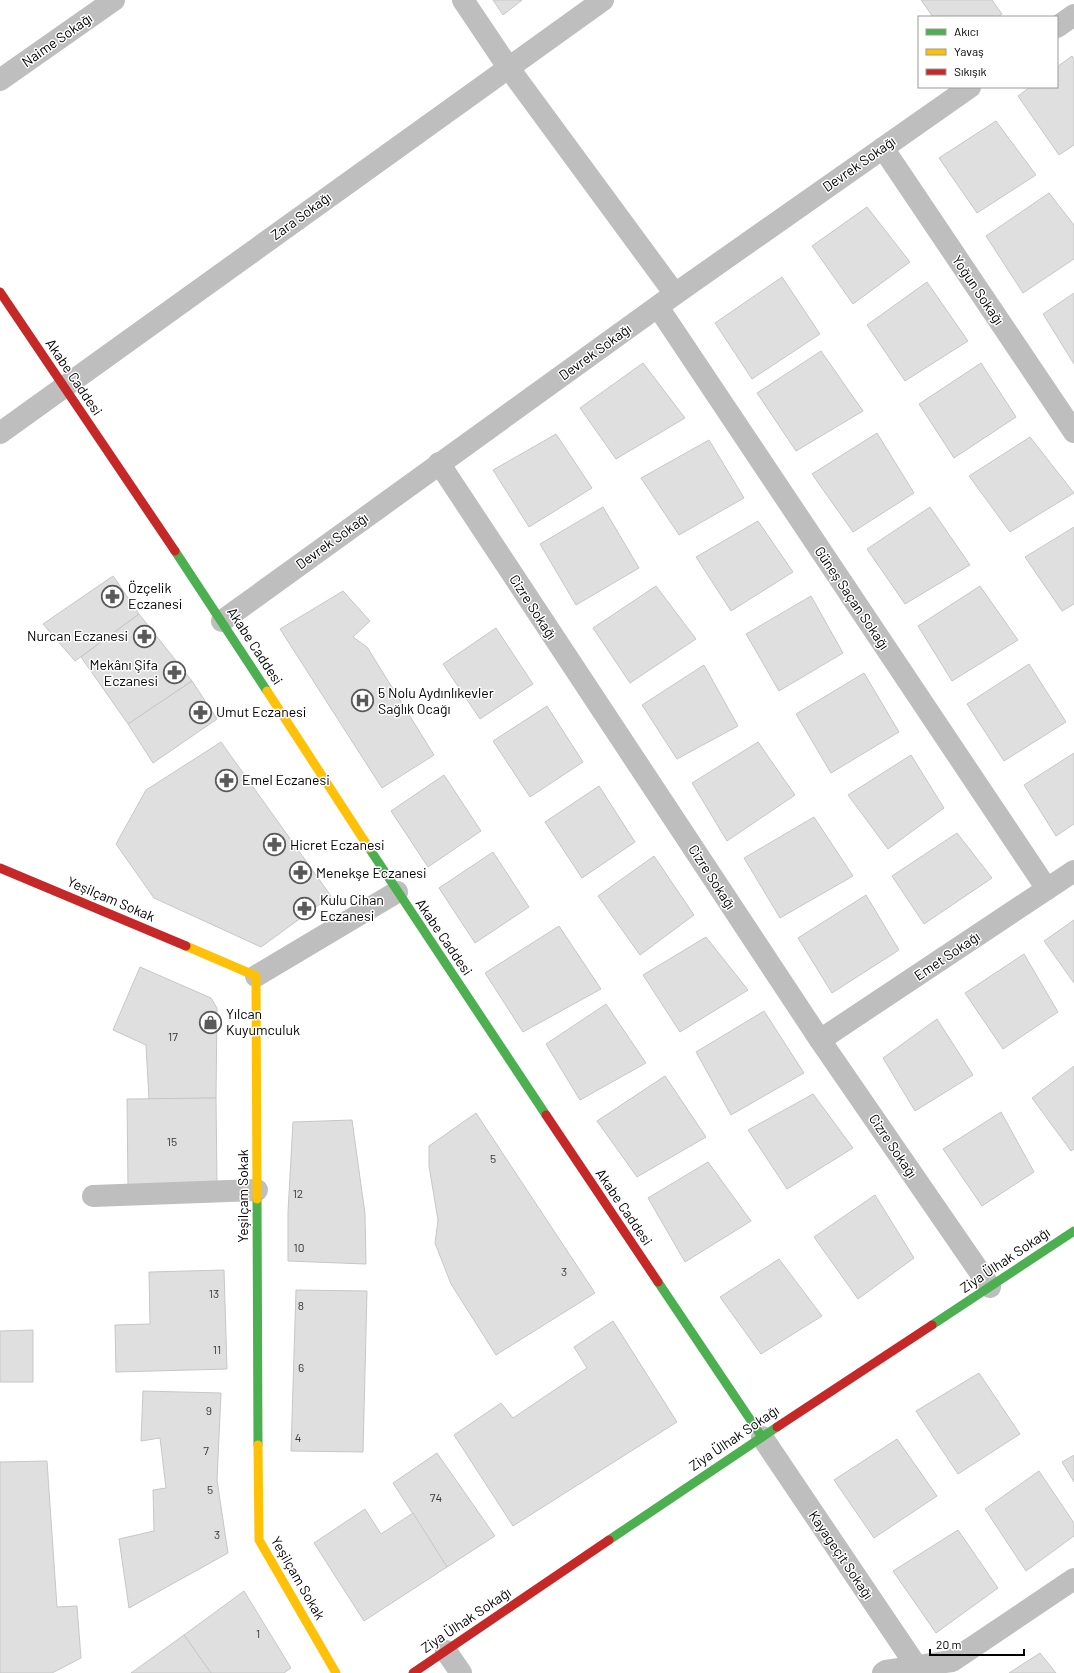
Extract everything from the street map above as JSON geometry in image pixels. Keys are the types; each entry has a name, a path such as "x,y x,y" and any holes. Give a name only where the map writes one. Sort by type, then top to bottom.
{"street":[{"name":"Naime Sokağı","path":"0,80 114,0"},
{"name":"Güneş Saçan Sokağı","path":"463,0 667,301 1047,889"},
{"name":"Zara Sokağı","path":"0,433 603,0"},
{"path":"1058,26 1074,15"},
{"name":"Devrek Sokağı","path":"222,621 667,301 969,88"},
{"name":"Yoğun Sokağı","path":"883,148 1074,432"},
{"name":"Akabe Caddesi","path":"0,292 222,621 397,892 762,1436"},
{"name":"Cizre Sokağı","path":"439,464 820,1040 990,1287"},
{"name":"Yeşilçam Sokak","path":"0,868 256,976 259,1540 336,1673"},
{"name":"Emet Sokağı","path":"820,1040 1074,871"},
{"path":"256,976 397,892"},
{"path":"93,1196 257,1190"},
{"name":"Ziya Ülhak Sokağı","path":"413,1673 762,1436 1074,1231"},
{"name":"Kayageçit Sokağı","path":"762,1436 919,1670"},
{"path":"883,1673 886,1671 919,1670 952,1661 1074,1579"},
{"path":"446,1651 461,1673"}],"building":[{"path":"493,0 522,0 503,15"},
{"path":"921,0 992,0 1002,14 999,16 932,16"},
{"path":"1072,56 1074,59 1074,145 1059,155 1018,96 1029,88 1058,88 1058,66"},
{"path":"996,121 1036,175 977,213 939,158"},
{"path":"1049,193 1074,225 1074,259 1023,293 986,236"},
{"path":"867,207 910,262 853,304 812,246"},
{"path":"782,277 820,334 752,379 715,323"},
{"path":"927,282 968,341 905,381 867,325"},
{"path":"1074,293 1074,364 1043,314"},
{"path":"821,351 863,411 796,451 757,393"},
{"path":"643,363 685,418 616,459 580,408"},
{"path":"981,363 1016,417 954,458 919,404"},
{"path":"877,433 914,493 853,532 812,474"},
{"path":"556,434 592,488 529,527 493,470"},
{"path":"1030,437 1074,493 1010,532 969,476"},
{"path":"709,440 744,498 679,535 641,478"},
{"path":"603,507 639,568 576,605 540,544"},
{"path":"930,507 970,565 905,604 867,549"},
{"path":"758,521 793,572 731,611 696,557"},
{"path":"1074,527 1074,604 1062,611 1025,557"},
{"path":"113,576 139,614 75,661 43,624"},
{"path":"656,586 696,639 630,683 593,628"},
{"path":"980,586 1018,640 952,681 918,626"},
{"name":"5 Nolu Aydınlıkevler Sağlık Ocağı","path":"343,591 370,621 353,637 367,647 434,755 382,788 280,629"},
{"path":"811,596 843,653 779,691 746,634"},
{"path":"139,614 192,681 128,724 81,657"},
{"path":"496,628 533,684 480,719 443,664"},
{"path":"1029,664 1066,722 1004,761 967,704"},
{"path":"704,665 738,726 677,759 642,705"},
{"path":"864,673 899,732 831,773 796,714"},
{"path":"192,681 217,719 153,763 128,724"},
{"path":"547,706 583,762 530,797 493,741"},
{"path":"221,742 331,896 261,947 154,898 116,844 146,790"},
{"path":"758,742 795,795 727,841 692,783"},
{"path":"1074,753 1074,824 1056,836 1024,785"},
{"path":"911,755 944,808 888,849 848,795"},
{"path":"444,775 481,831 428,867 391,811"},
{"path":"599,786 635,842 582,878 545,822"},
{"path":"814,817 853,876 780,918 744,858"},
{"path":"957,833 992,878 924,924 892,876"},
{"path":"493,852 529,907 475,943 439,888"},
{"path":"654,856 694,915 640,955 598,896"},
{"path":"866,895 899,950 832,993 798,938"},
{"path":"1074,920 1074,983 1044,941"},
{"path":"559,926 601,989 523,1032 485,973"},
{"path":"706,937 748,990 680,1032 643,975"},
{"path":"1024,954 1058,1012 1003,1049 965,993"},
{"path":"140,967 211,998 217,1008 216,1098 149,1099 146,1045 113,1030"},
{"path":"606,1004 646,1063 580,1100 546,1044"},
{"path":"764,1011 804,1073 731,1115 696,1052"},
{"path":"937,1019 973,1075 915,1111 883,1058"},
{"path":"1074,1066 1074,1149 1071,1151 1032,1098"},
{"path":"665,1076 706,1137 637,1177 597,1121"},
{"path":"813,1094 853,1148 787,1189 748,1130"},
{"path":"216,1098 217,1185 128,1187 127,1099"},
{"path":"1001,1112 1034,1172 982,1206 943,1149"},
{"path":"476,1113 595,1293 496,1355 451,1284 435,1243 438,1220 429,1166 429,1146"},
{"path":"352,1120 365,1214 366,1264 288,1261 288,1212 293,1122"},
{"path":"708,1162 751,1221 685,1262 648,1198"},
{"path":"875,1195 914,1258 858,1299 814,1237"},
{"path":"779,1259 822,1316 761,1354 720,1297"},
{"path":"224,1270 227,1369 116,1372 115,1325 150,1324 149,1272"},
{"path":"296,1290 367,1291 363,1452 291,1451"},
{"path":"613,1321 677,1422 513,1526 454,1435 501,1403 513,1418 587,1368 574,1347"},
{"path":"33,1330 33,1382 0,1382 0,1331"},
{"path":"979,1373 1020,1434 958,1474 916,1411"},
{"path":"143,1391 221,1393 217,1480 228,1553 129,1608 119,1539 154,1531 153,1490 166,1488 160,1438 141,1441"},
{"path":"897,1439 937,1496 874,1538 834,1480"},
{"path":"437,1453 495,1536 447,1567 393,1483"},
{"path":"1074,1455 1074,1482 1062,1462"},
{"path":"47,1461 57,1607 77,1606 81,1658 52,1673 0,1673 0,1462"},
{"path":"1039,1471 1074,1523 1074,1536 1026,1571 985,1509"},
{"path":"365,1509 381,1534 413,1513 447,1567 364,1621 314,1543"},
{"path":"958,1530 998,1588 936,1633 893,1571"},
{"path":"244,1591 291,1668 284,1673 211,1673 184,1635"},
{"path":"184,1635 211,1673 131,1673"},
{"path":"1040,1653 1056,1673 1009,1673"}],"traffic: fast":[{"path":"175,551 267,691"},
{"path":"369,848 546,1115"},
{"path":"257,1199 258,1445"},
{"path":"932,1325 1074,1231"},
{"path":"658,1282 762,1437"},
{"path":"609,1540 777,1427"}],"traffic: slow":[{"path":"267,691 369,848"},
{"path":"186,946 256,976 257,1199"},
{"path":"258,1445 259,1540 336,1673"}],"traffic: jam":[{"path":"0,292 175,551"},
{"path":"0,868 186,946"},
{"path":"546,1115 658,1282"},
{"path":"777,1427 932,1325"},
{"path":"413,1673 609,1540"}],"place":[{"name":"Özçelik Eczanesi","path":"112,596"},
{"name":"Nurcan Eczanesi","path":"144,636"},
{"name":"Mekânı Şifa Eczanesi","path":"174,673"},
{"name":"5 Nolu Aydınlıkevler Sağlık Ocağı","path":"363,701"},
{"name":"Umut Eczanesi","path":"201,712"},
{"name":"Emel Eczanesi","path":"226,780"},
{"name":"Hicret Eczanesi","path":"275,845"},
{"name":"Menekşe Eczanesi","path":"300,873"},
{"name":"Kulu Cihan Eczanesi","path":"305,908"},
{"name":"Yılcan Kuyumculuk","path":"211,1022"}]}
